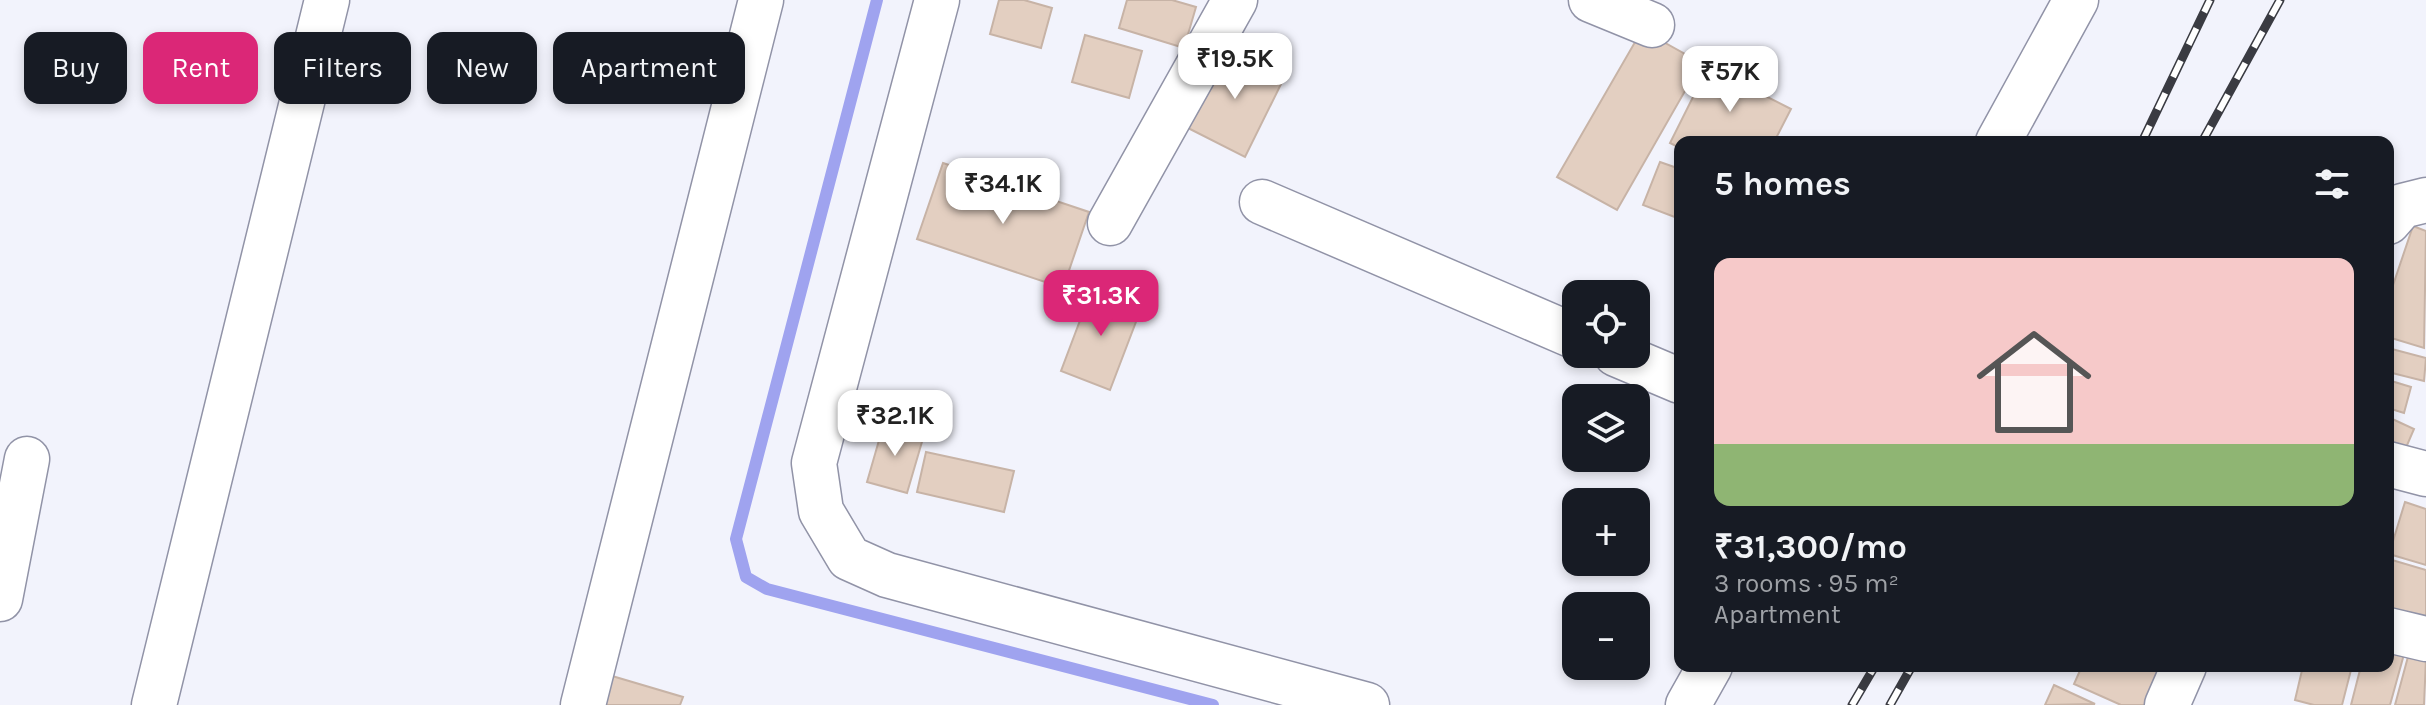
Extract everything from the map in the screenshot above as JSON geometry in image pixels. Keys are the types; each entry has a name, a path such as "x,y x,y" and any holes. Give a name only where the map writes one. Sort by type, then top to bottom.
{"street":[{"path":"154,705 327,0"},
{"path":"583,705 761,0"},
{"path":"937,0 814,463 821,511 849,558 887,575 1367,705"},
{"path":"1110,223 1235,0"},
{"path":"1591,0 1652,25"},
{"path":"2001,136 2076,0"},
{"path":"2394,215 2402,206 2426,200"},
{"path":"1262,202 1562,331"},
{"path":"1649,368 1674,378"},
{"path":"0,599 27,459"},
{"path":"2394,466 2426,474"},
{"path":"2394,631 2426,639"},
{"path":"1688,705 1707,672"},
{"path":"2167,705 2181,672"}],"building":[{"path":"999,0 1024,0 1052,8 1041,48 990,34"},
{"path":"1127,0 1172,0 1196,7 1184,48 1119,28"},
{"path":"1642,30 1701,63 1617,210 1557,177"},
{"path":"1085,35 1142,51 1129,98 1072,82"},
{"path":"1226,45 1286,74 1245,157 1184,126"},
{"path":"1708,67 1791,109 1777,136 1674,136 1674,145 1670,143"},
{"path":"1660,162 1674,167 1674,217 1643,205"},
{"path":"943,163 1089,212 1063,288 917,239"},
{"path":"2413,226 2426,231 2424,348 2394,339 2394,282"},
{"path":"1093,286 1142,306 1110,390 1061,371"},
{"path":"2394,350 2426,358 2424,381 2394,374"},
{"path":"2394,382 2411,387 2404,413 2394,410"},
{"path":"2394,420 2414,429 2402,457 2394,454"},
{"path":"884,423 924,435 907,493 867,482"},
{"path":"926,452 1014,471 1004,512 917,492"},
{"path":"2405,502 2426,509 2426,565 2394,555 2394,538"},
{"path":"2394,561 2426,570 2426,632 2394,622"},
{"path":"2394,644 2406,647 2390,705 2351,705 2359,672 2394,672"},
{"path":"2409,653 2426,658 2424,705 2395,705"},
{"path":"2079,672 2160,672 2151,705 2121,705 2074,684"},
{"path":"2302,672 2350,672 2342,705 2314,705 2295,700"},
{"path":"602,673 683,697 680,705 592,705"},
{"path":"2054,685 2095,704 2045,705"}],"waterway":[{"path":"877,0 736,539 746,577 767,589 1213,705"}],"railway":[{"path":"2145,136 2210,0"},
{"path":"2205,136 2280,0"},
{"path":"1852,705 1871,672"},
{"path":"1890,705 1909,672"}]}
